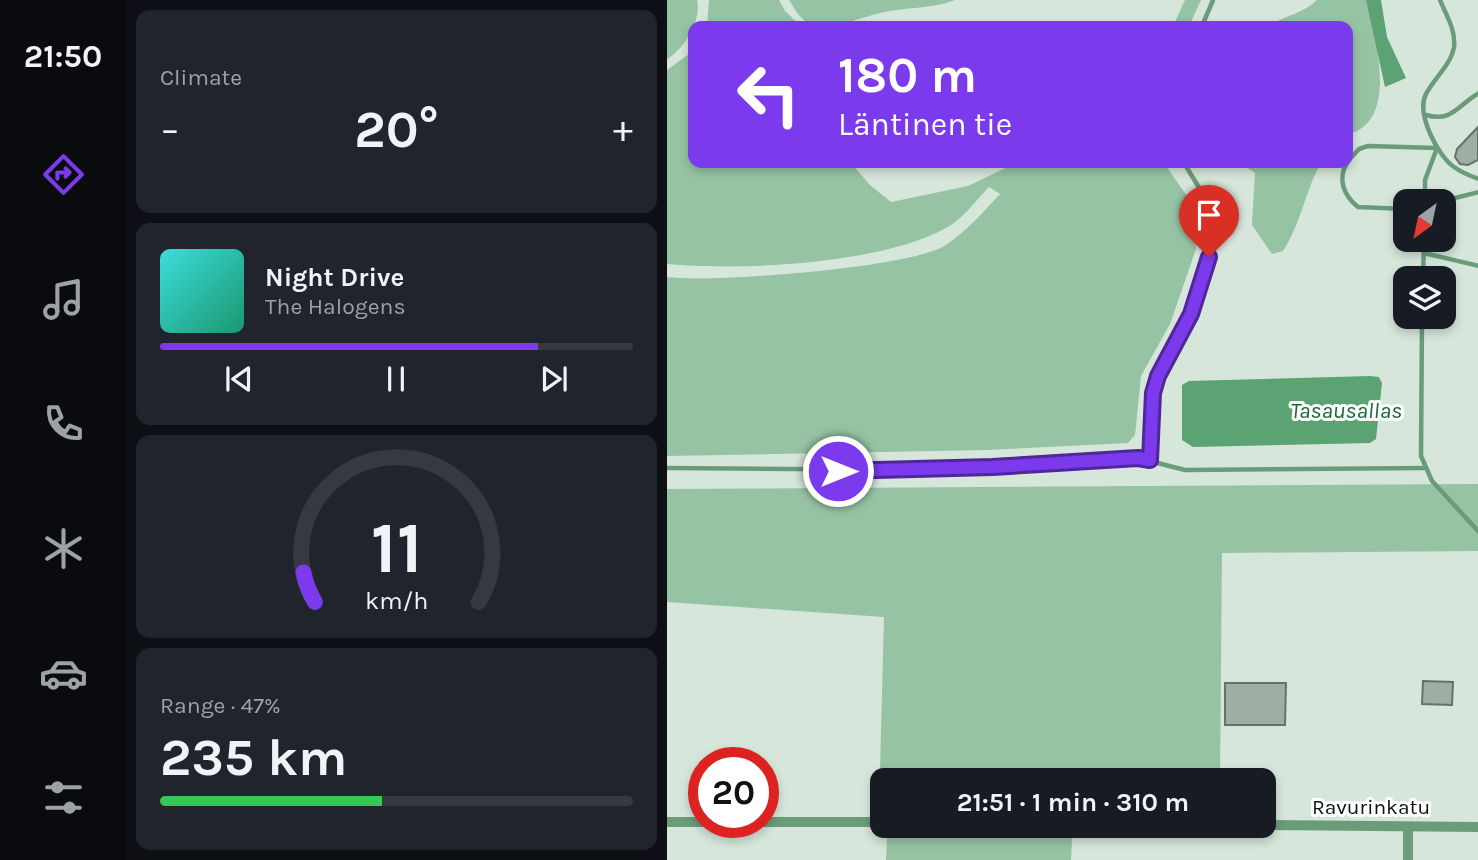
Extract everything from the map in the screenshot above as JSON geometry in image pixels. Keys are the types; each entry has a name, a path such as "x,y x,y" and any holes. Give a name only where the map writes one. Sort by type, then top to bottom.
{"street":[{"path":"667,822 688,822"},
{"path":"779,822 870,822"},
{"name":"Ravurinkatu","path":"1276,825 1478,827"},
{"path":"1408,827 1408,860"}],"lane":[{"path":"1203,21 1213,0"},
{"path":"1440,0 1453,32 1454,46 1450,59 1424,97 1425,115 1437,148 1453,167 1478,179"},
{"path":"1425,115 1435,118 1451,115 1478,93"},
{"path":"1353,156 1359,149 1368,146 1437,148"},
{"path":"1425,189 1425,180 1437,148"},
{"path":"1150,460 1153,393 1158,376 1191,314 1212,237 1206,199 1187,168"},
{"path":"1344,168 1344,192 1358,207 1393,208"},
{"path":"1456,198 1478,192"},
{"path":"1423,266 1424,253 1478,266"},
{"path":"1422,329 1419,442 1425,468 1442,495 1478,532"},
{"path":"667,468 909,470 1138,458 1185,470 1425,468"}],"shaded area":[{"path":"667,0 697,0 697,16 695,21 688,21 688,36 680,48 667,59"},
{"path":"709,0 779,0 785,11 796,21 707,21"},
{"path":"789,0 955,0 880,13 853,21 806,21"},
{"path":"1185,0 1201,0 1191,21 1175,21"},
{"path":"1317,0 1366,0 1378,55 1379,96 1374,113 1364,126 1353,132 1353,21 1278,21"},
{"path":"688,55 688,168 855,168 870,185 891,202 968,186 1006,168 1167,168 1191,202 1196,249 1170,324 1141,376 1135,435 1128,443 987,450 667,456 667,277 766,276 894,261 946,245 975,221 1000,194 989,187 951,225 891,249 813,262 773,265 667,264 667,70"},
{"path":"1248,168 1319,168 1283,251 1272,254 1252,225 1255,173"},
{"path":"1478,484 1478,551 1222,553 1220,768 880,768 884,617 667,602 667,489"},
{"path":"887,838 1072,838 1071,860 886,860"}],"water":[{"path":"1366,0 1381,0 1387,37 1406,78 1385,87"},
{"name":"Tasausallas","path":"1379,377 1382,383 1376,439 1370,443 1193,447 1182,440 1182,385 1189,381"}],"building":[{"path":"1478,127 1478,160 1468,165 1460,164 1455,157 1457,149"},
{"path":"1423,681 1453,682 1452,705 1422,704"},
{"path":"1225,683 1286,683 1285,725 1225,725"}],"route":[{"path":"838,471 992,467 1138,458 1150,460 1153,393 1158,376 1191,314 1209,257"}]}
